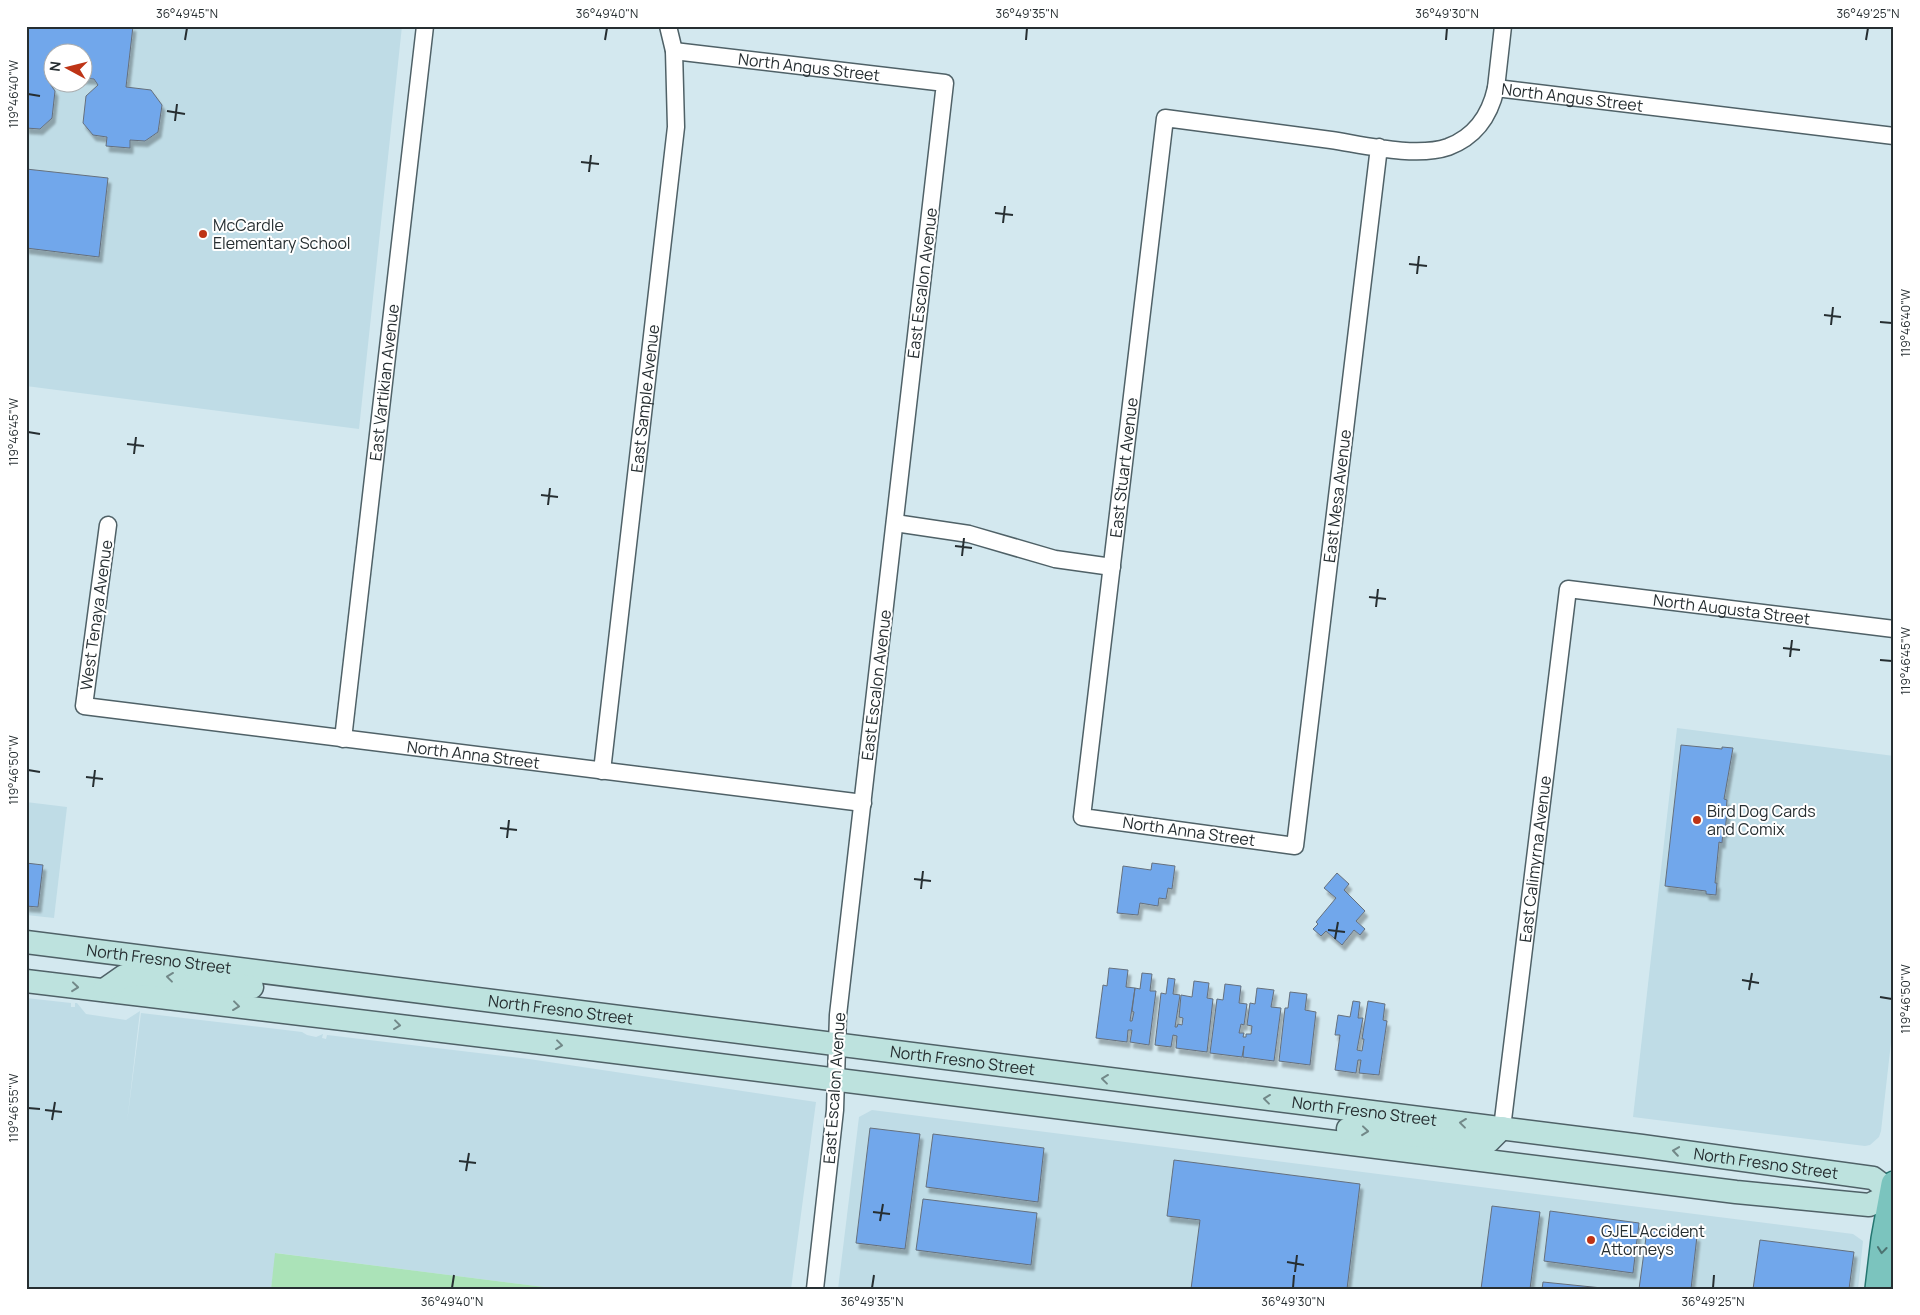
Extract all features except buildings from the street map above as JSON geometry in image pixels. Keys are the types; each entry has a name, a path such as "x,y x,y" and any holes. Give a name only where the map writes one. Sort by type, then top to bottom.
{"main road":[{"name":"North Fresno Street","path":"26,942 837,1046 1502,1128 1873,1178 1893,1190 1868,1205 1540,1168 26,981"},
{"path":"104,990 124,976 144,974 268,988 300,989 321,980"},
{"path":"1304,1138 1311,1129 1326,1126 1489,1141 1502,1128"},
{"path":"1878,1289 1884,1239 1893,1190"}],"street":[{"name":"East Vartikian Avenue","path":"343,739 425,26"},
{"name":"East Sample Avenue","path":"602,771 676,126 674,51 668,26"},
{"path":"1496,88 1503,26"},
{"name":"North Angus Street","path":"674,51 945,83"},
{"name":"East Escalon Avenue","path":"814,1289 837,1080 838,1015 945,83"},
{"name":"North Angus Street","path":"1164,118 1379,147 1433,150 1449,146 1466,137 1478,127 1488,114 1496,88 1894,136"},
{"name":"East Stuart Avenue","path":"1082,817 1164,118"},
{"name":"East Mesa Avenue","path":"1295,846 1379,147"},
{"path":"895,523 969,534 1055,559 1112,567"},
{"name":"West Tenaya Avenue","path":"84,706 108,525"},
{"name":"North Augusta Street","path":"1568,589 1894,629"},
{"name":"East Calimyrna Avenue","path":"1502,1128 1568,589"},
{"name":"North Anna Street","path":"84,706 862,803"},
{"name":"North Anna Street","path":"1082,817 1295,846"}],"shaded area":[{"name":"McCardle Elementary School","path":"26,26 402,26 359,429 26,386"},
{"path":"1677,728 1894,756 1894,1016 1881,1131 1879,1137 1870,1145 1865,1146 1633,1117"},
{"path":"26,802 67,807 54,918 26,915"},
{"path":"26,998 71,1003 71,1007 75,1007 75,1003 77,1003 86,1014 126,1020 140,1011 127,1122 141,1013 302,1032 316,1037 323,1034 322,1038 326,1039 327,1035 529,1059 816,1102 791,1289 543,1289 543,1287 276,1253 271,1289 26,1289"},
{"path":"872,1110 1853,1234 1863,1241 1858,1289 838,1289 859,1117"}],"green space":[{"path":"275,1253 544,1287 543,1289 271,1289"}],"place":[{"name":"McCardle Elementary School","path":"203,234"},
{"name":"Bird Dog Cards and Comix","path":"1697,820"},
{"name":"GJEL Accident Attorneys","path":"1591,1240"}]}
